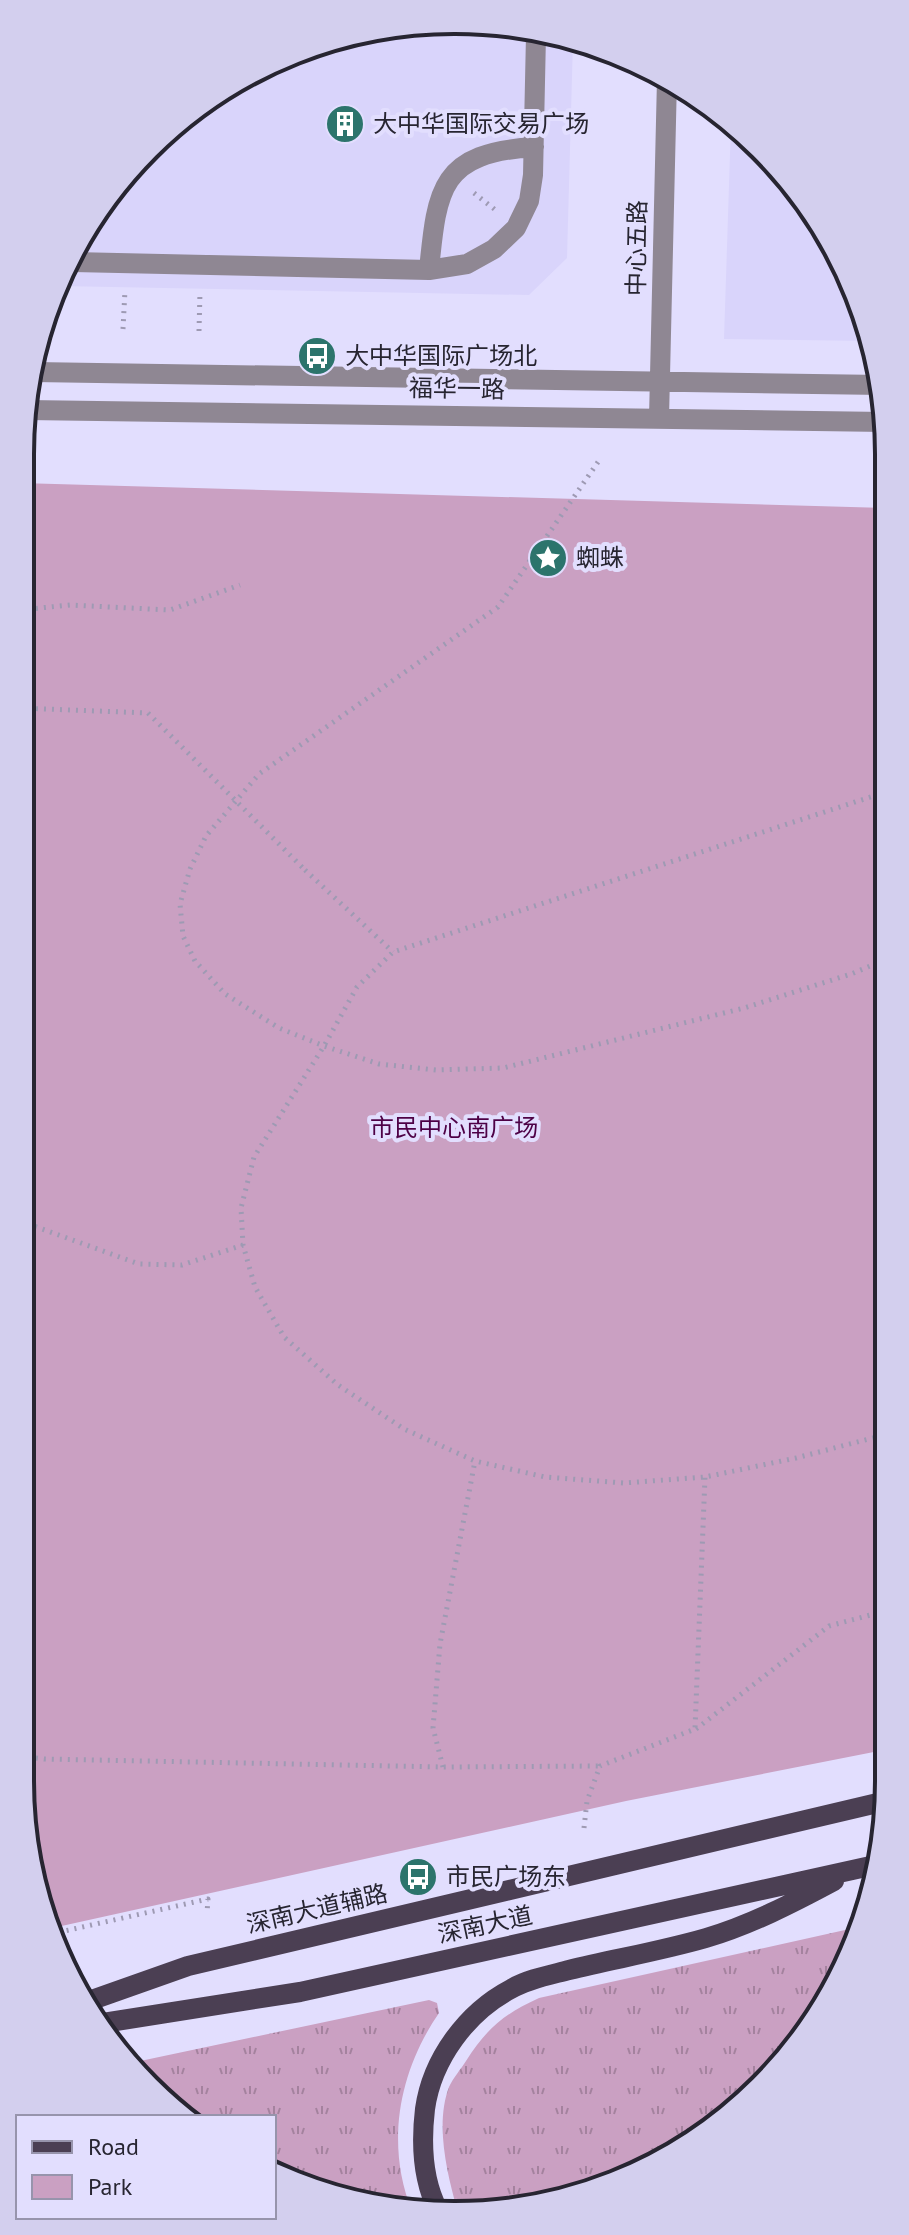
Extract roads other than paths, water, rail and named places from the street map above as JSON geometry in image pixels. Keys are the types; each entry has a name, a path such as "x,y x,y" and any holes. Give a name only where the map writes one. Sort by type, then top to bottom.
{"main road":[{"name":"深南大道辅路","path":"95,1999 188,1966 874,1804"},
{"name":"深南大道","path":"111,2022 300,1992 866,1866"},
{"path":"434,2200 427,2184 424,2161 427,2097 452,2041 484,2006 513,1987 550,1975 706,1938 782,1909 866,1866"}],"street":[{"path":"80,262 429,270 467,264 494,249 516,228 529,201 534,147 536,42"},
{"name":"中心五路","path":"659,418 667,91"},
{"path":"429,270 435,211 442,190 452,174 466,162 487,152 534,147"},
{"name":"福华一路","path":"42,372 869,385"},
{"name":"福华一路","path":"37,410 873,422"}],"place":[{"name":"大中华国际交易广场","path":"345,124"},
{"name":"大中华国际广场北","path":"317,356"},
{"name":"蜘蛛","path":"548,558"},
{"name":"市民广场东","path":"418,1877"}],"park label":[{"name":"市民中心南广场","path":"454,1128"}]}
